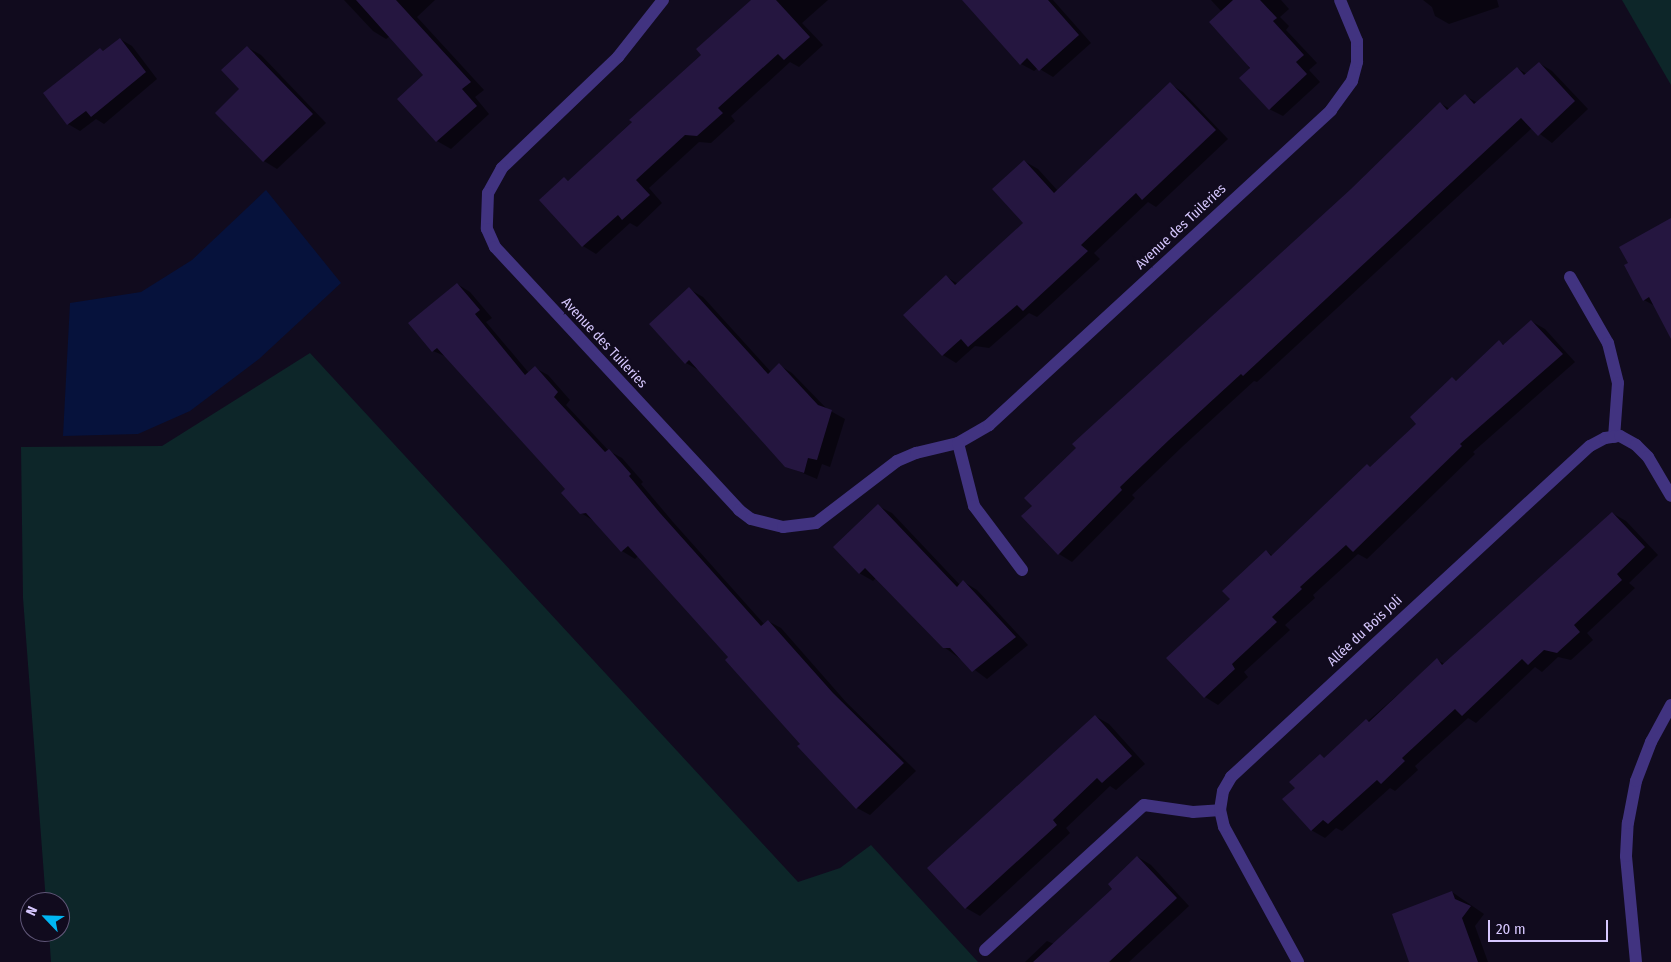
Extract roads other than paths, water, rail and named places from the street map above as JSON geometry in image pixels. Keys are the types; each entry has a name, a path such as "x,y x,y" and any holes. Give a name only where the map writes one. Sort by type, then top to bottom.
{"street":[{"name":"Avenue des Tuileries","path":"663,0 618,57 502,168 493,180 486,202 487,229 495,247 739,510 751,519 783,527 816,523 896,461 916,453 958,443 989,425 1345,94 1357,62 1357,41 1340,0"},
{"path":"1570,278 1608,343 1618,383 1614,437 1620,436 1636,445 1648,457 1671,496"},
{"name":"Allée du Bois Joli","path":"1220,810 1224,791 1231,776 1251,757 1577,456 1598,442 1614,437"},
{"path":"958,443 974,506 1022,570"},
{"path":"1636,962 1626,856 1628,822 1639,773 1651,742 1671,705"},
{"path":"985,950 1144,805 1193,812 1220,810 1235,849 1266,898 1298,962"}]}
